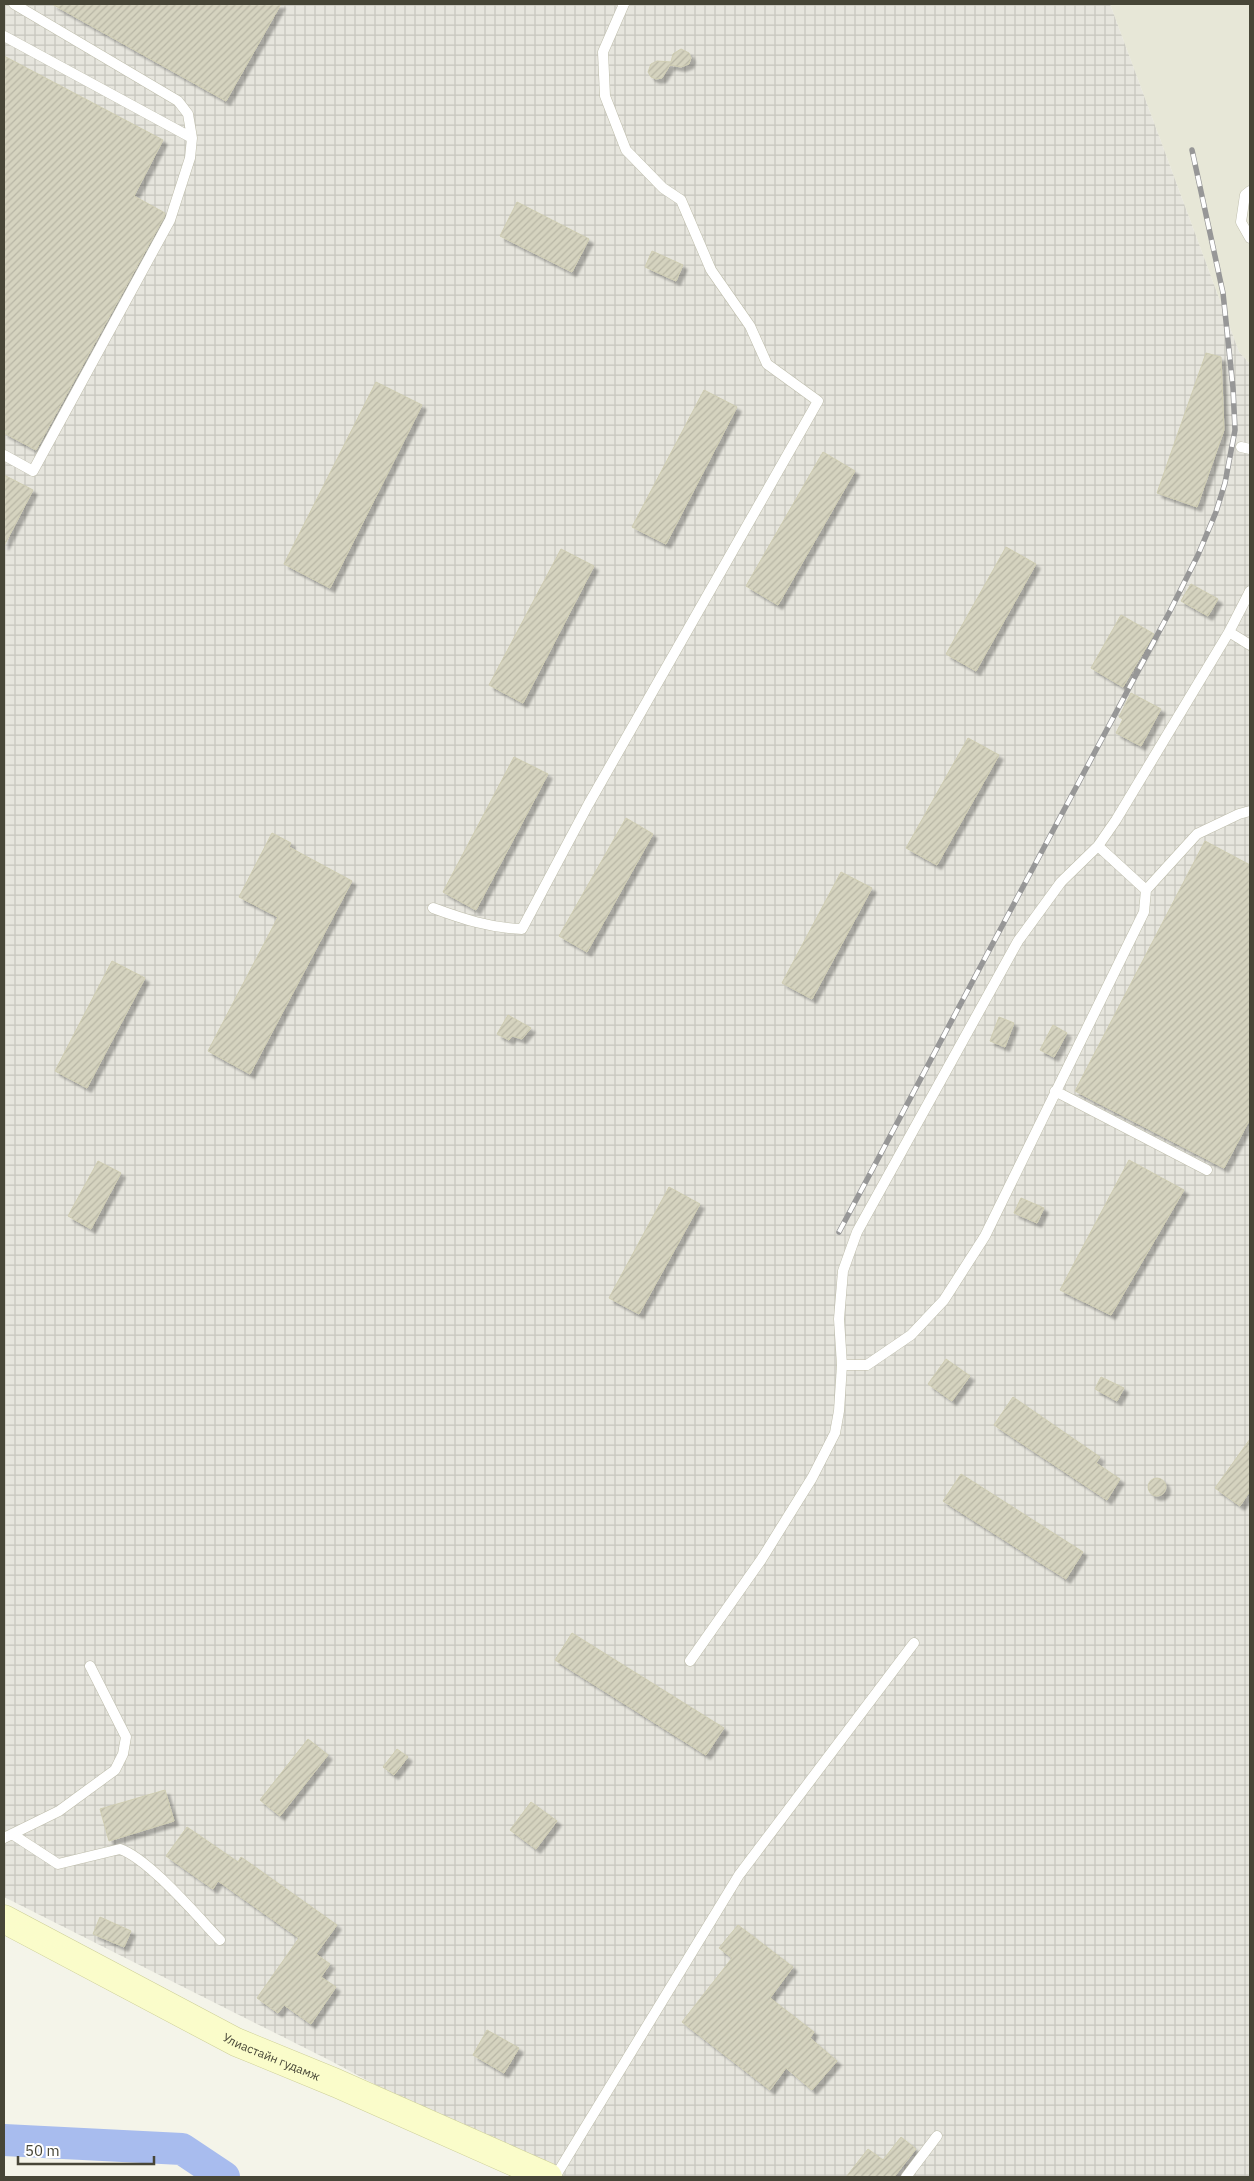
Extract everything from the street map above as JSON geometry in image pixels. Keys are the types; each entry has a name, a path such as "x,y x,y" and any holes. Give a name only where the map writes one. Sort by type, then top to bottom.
{"main road":[{"name":"Улиастайн гудамж","path":"4,1919 236,2042 336,2083 548,2177"}],"lane":[{"path":"4,455 33,471 170,220 190,158 192,138 188,114 178,101 14,4"},
{"path":"433,908 477,924 522,929 588,805 818,401 767,364 750,326 710,270 680,200 663,188 626,150 605,96 603,52 624,4"},
{"path":"4,36 192,138"},
{"path":"1250,191 1245,195 1242,222 1250,238"},
{"path":"690,1660 760,1560 829,1448 835,1433 839,1411 842,1365 839,1319 843,1271 857,1232 1018,941 1061,882 1098,846 1116,820 1229,632 1250,591"},
{"path":"1229,632 1250,645"},
{"path":"842,1365 867,1364 911,1335 944,1300 984,1236 1144,912 1146,890 1197,834 1238,814 1250,811"},
{"path":"1098,846 1146,890"},
{"path":"1055,1091 1207,1170"},
{"path":"555,2177 739,1875 914,1643"},
{"path":"8,1836 59,1812 114,1770 123,1754 126,1737 90,1666"},
{"path":"8,1836 58,1864 120,1850 130,1853 168,1886 220,1940"},
{"path":"906,2177 937,2136"}],"shaded area":[{"path":"4,4 1110,4 1239,352 1250,364 1250,2177 548,2177 331,2061 4,1897"},
{"path":"1110,4 1250,4 1250,364 1239,352"}],"building":[{"path":"52,4 281,4 226,101"},
{"path":"681,49 689,53 691,58 689,64 681,67 670,65 662,78 656,79 651,77 648,72 651,64 657,61 671,62 673,54"},
{"path":"4,56 163,140 134,196 165,213 164,217 36,450 4,433"},
{"path":"517,202 589,239 572,272 500,236"},
{"path":"652,251 683,265 676,281 645,267"},
{"path":"1206,353 1221,357 1224,430 1197,507 1157,493"},
{"path":"376,382 422,405 330,588 284,564"},
{"path":"704,390 737,407 666,544 632,527"},
{"path":"823,452 855,471 778,605 746,586"},
{"path":"4,475 33,490 4,546"},
{"path":"1006,547 1036,564 976,671 946,654"},
{"path":"561,549 594,566 523,703 489,685"},
{"path":"1191,584 1218,599 1208,616 1181,601"},
{"path":"1121,615 1154,634 1123,687 1091,668"},
{"path":"1131,693 1161,709 1141,746 1116,733 1123,719 1119,717"},
{"path":"968,738 999,755 937,865 906,848"},
{"path":"514,757 548,774 476,910 443,892"},
{"path":"626,818 653,834 587,952 559,936"},
{"path":"272,833 291,843 289,847 352,881 250,1074 208,1051 278,917 239,897"},
{"path":"1205,841 1250,865 1250,1119 1224,1168 1075,1091"},
{"path":"841,872 872,888 812,999 782,983"},
{"path":"112,961 145,978 87,1088 55,1071"},
{"path":"508,1015 531,1028 522,1039 512,1036 509,1040 497,1034"},
{"path":"999,1017 1014,1023 1005,1047 990,1041"},
{"path":"1053,1025 1067,1033 1054,1057 1040,1050"},
{"path":"1129,1160 1184,1190 1111,1315 1060,1290"},
{"path":"98,1161 121,1173 91,1229 68,1216"},
{"path":"669,1187 700,1204 639,1314 609,1298"},
{"path":"1021,1198 1044,1208 1037,1223 1014,1213"},
{"path":"946,1359 970,1376 952,1401 928,1384"},
{"path":"1101,1377 1124,1388 1117,1401 1095,1389"},
{"path":"1013,1397 1100,1457 1096,1463 1120,1479 1107,1500 994,1425"},
{"path":"1250,1439 1250,1491 1240,1506 1215,1488"},
{"path":"961,1474 1083,1552 1066,1579 943,1501"},
{"path":"1157,1478 1163,1481 1166,1487 1163,1493 1157,1496 1151,1493 1148,1487 1151,1481"},
{"path":"572,1633 724,1728 706,1755 555,1660"},
{"path":"308,1739 328,1755 280,1816 260,1800"},
{"path":"397,1749 408,1757 394,1775 383,1767"},
{"path":"165,1790 174,1821 109,1841 100,1809"},
{"path":"531,1802 557,1821 536,1849 510,1830"},
{"path":"187,1827 238,1862 241,1857 337,1925 316,1954 330,1964 321,1977 336,1987 311,2024 284,2005 278,2013 257,1998 299,1938 218,1881 213,1889 166,1856"},
{"path":"100,1917 131,1931 124,1947 93,1934"},
{"path":"738,1925 793,1967 770,1998 814,2032 810,2038 837,2061 812,2090 786,2068 770,2090 682,2022 732,1958 719,1948"},
{"path":"487,2030 519,2048 504,2073 473,2055"},
{"path":"901,2137 916,2149 894,2177 846,2177 868,2149 883,2160"}],"waterway":[{"path":"4,2140 182,2149 224,2177"}],"railway":[{"path":"839,1232 1169,613 1198,555 1216,512 1225,483 1235,430 1233,388 1223,293 1192,150"}]}
